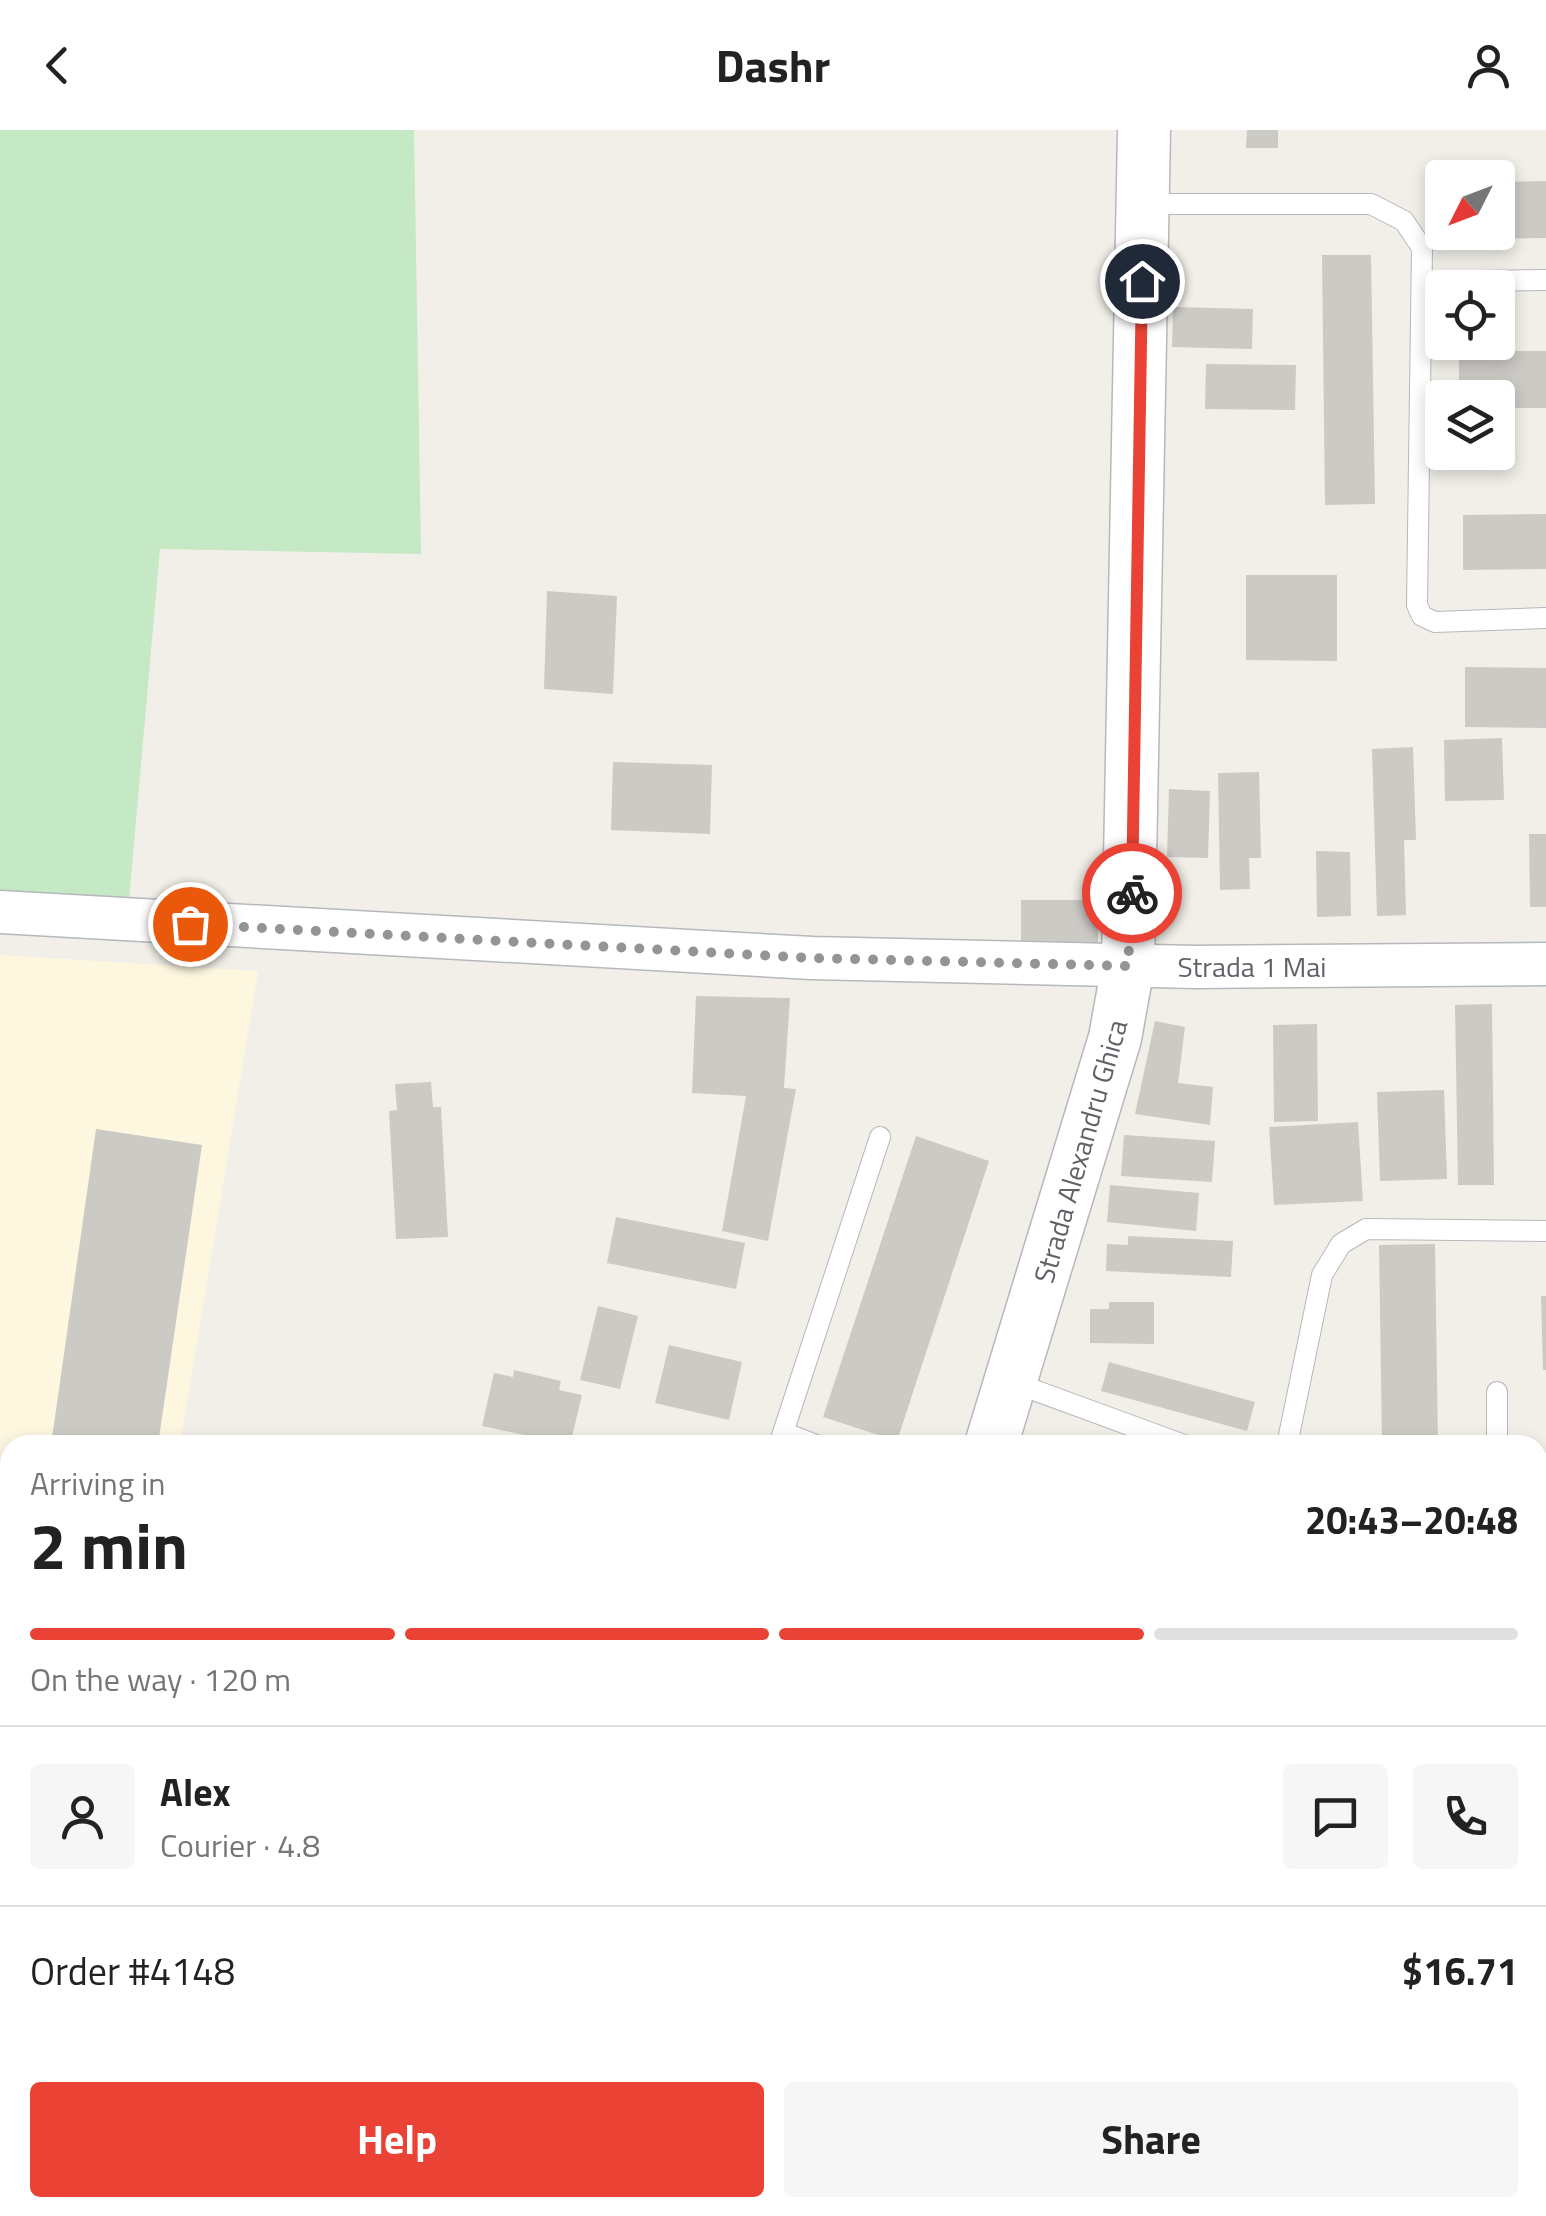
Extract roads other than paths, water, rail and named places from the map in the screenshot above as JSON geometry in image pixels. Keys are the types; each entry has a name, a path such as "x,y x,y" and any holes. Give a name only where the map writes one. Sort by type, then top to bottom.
{"street":[{"name":"Strada Alexandru Ghica","path":"995,1435 1115,1038 1128,966 1144,130"},
{"name":"Strada 1 Mai","path":"0,912 774,956 1128,966 1546,964"}],"lane":[{"path":"1142,204 1371,204 1404,221 1422,248 1416,606 1422,616 1435,622 1546,618"},
{"path":"1422,282 1546,280"},
{"path":"783,1435 880,1137"},
{"path":"1289,1435 1322,1275 1341,1244 1366,1229 1546,1231"},
{"path":"1012,1382 1157,1435"},
{"path":"1497,1392 1498,1435"}]}
